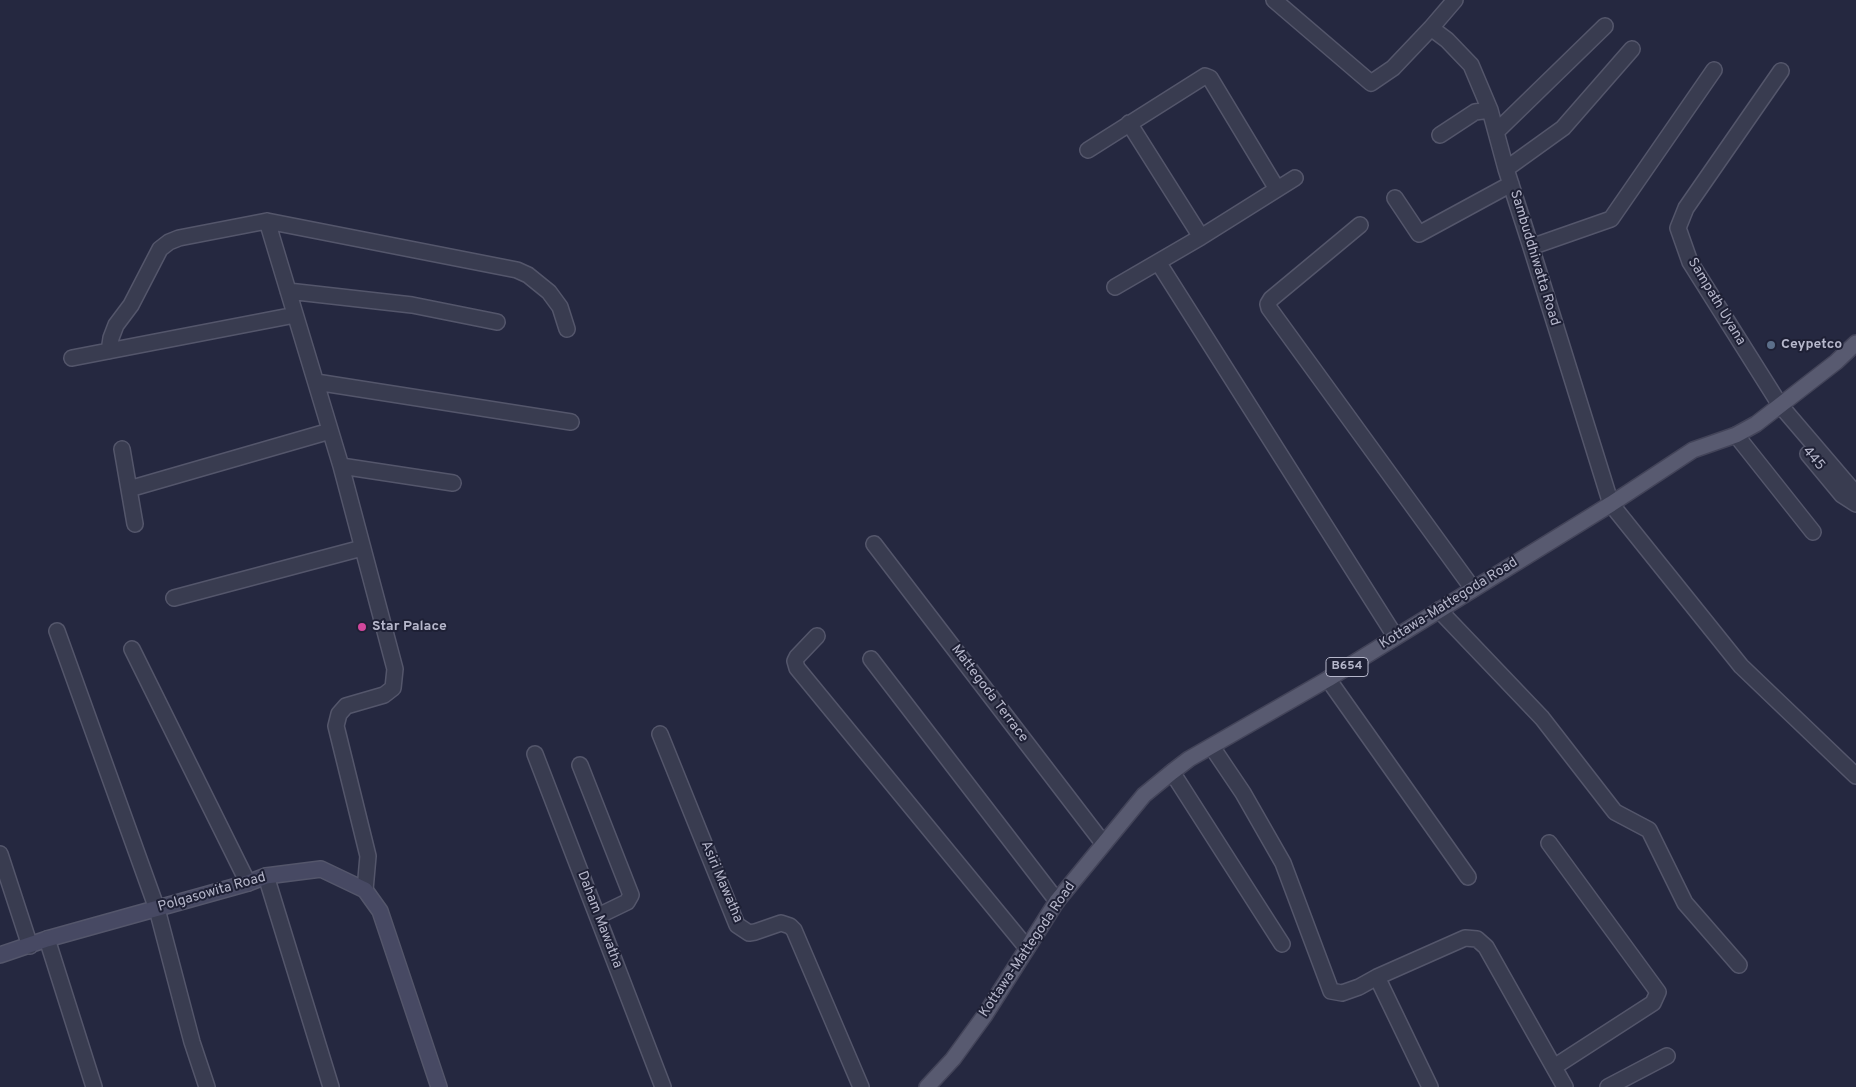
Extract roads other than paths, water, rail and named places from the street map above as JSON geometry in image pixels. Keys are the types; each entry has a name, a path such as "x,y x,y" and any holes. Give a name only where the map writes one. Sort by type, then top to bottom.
{"main road":[{"name":"Kottawa-Mattegoda Road","path":"928,1087 953,1059 985,1015 1026,948 1058,901 1103,843 1144,795 1172,772 1189,759 1328,679 1610,504 1693,450 1736,435 1756,424 1836,362 1856,343"}],"street":[{"path":"1274,0 1371,83 1393,68 1455,0"},
{"path":"1496,132 1604,26"},
{"name":"Sambuddhiwatta Road","path":"1431,28 1447,40 1471,65 1490,110 1506,169 1610,504"},
{"path":"1506,169 1563,128 1632,49"},
{"path":"1531,247 1611,219 1714,70"},
{"name":"Sampath Uyana","path":"1776,408 1690,262 1678,228 1686,208 1781,71"},
{"path":"1088,150 1202,76 1210,78 1277,189"},
{"path":"1440,135 1475,112 1490,110"},
{"path":"1129,123 1201,237"},
{"path":"1115,287 1201,237 1295,178"},
{"path":"1396,198 1419,234 1511,184"},
{"path":"267,221 341,466 395,669 393,688 384,694 346,706 339,714 336,726 368,856 365,890"},
{"path":"109,351 116,325 131,305 160,250 169,242 179,238 267,221 516,270 528,275 549,292 560,307 567,329"},
{"path":"1360,225 1271,299 1268,304 1269,308 1473,589"},
{"path":"1158,262 1395,636"},
{"path":"288,291 412,305 497,322"},
{"path":"72,358 295,315"},
{"path":"316,382 571,422"},
{"path":"1776,408 1856,494"},
{"name":"445","path":"1776,408 1842,495 1856,504"},
{"path":"129,489 330,431"},
{"path":"1736,435 1813,532"},
{"path":"122,449 135,524"},
{"path":"341,466 453,484"},
{"path":"1610,504 1741,666 1856,776"},
{"name":"Mattegoda Terrace","path":"874,544 1103,843"},
{"path":"174,598 362,548"},
{"path":"1438,610 1542,718 1616,812 1649,830 1685,903 1739,965"},
{"path":"57,631 158,909 192,1042 208,1087"},
{"path":"817,636 797,657 795,661 797,668 1026,948"},
{"path":"132,649 248,883"},
{"path":"872,659 1058,901"},
{"path":"1328,679 1468,877"},
{"name":"Asiri Mawatha","path":"660,734 737,924 749,933 781,924 790,926 794,930 861,1087"},
{"path":"1212,747 1243,793 1284,863 1331,991 1342,993 1359,987 1466,938 1476,939 1486,947 1565,1087"},
{"name":"Daham Mawatha","path":"535,754 663,1087"},
{"path":"580,765 631,895 627,902 598,916"},
{"path":"1172,772 1282,944"},
{"path":"1549,843 1658,992 1654,1003 1554,1067"},
{"path":"0,854 30,946"},
{"name":"Polgasowita Road","path":"0,955 248,883 266,876 320,869 365,890 380,911 440,1087"},
{"path":"266,876 331,1087"},
{"path":"47,940 94,1087"},
{"path":"1377,978 1430,1087"},
{"path":"1608,1087 1667,1056"}],"place":[{"name":"Ceypetco","path":"1771,345"},
{"name":"Star Palace","path":"362,627"}]}
